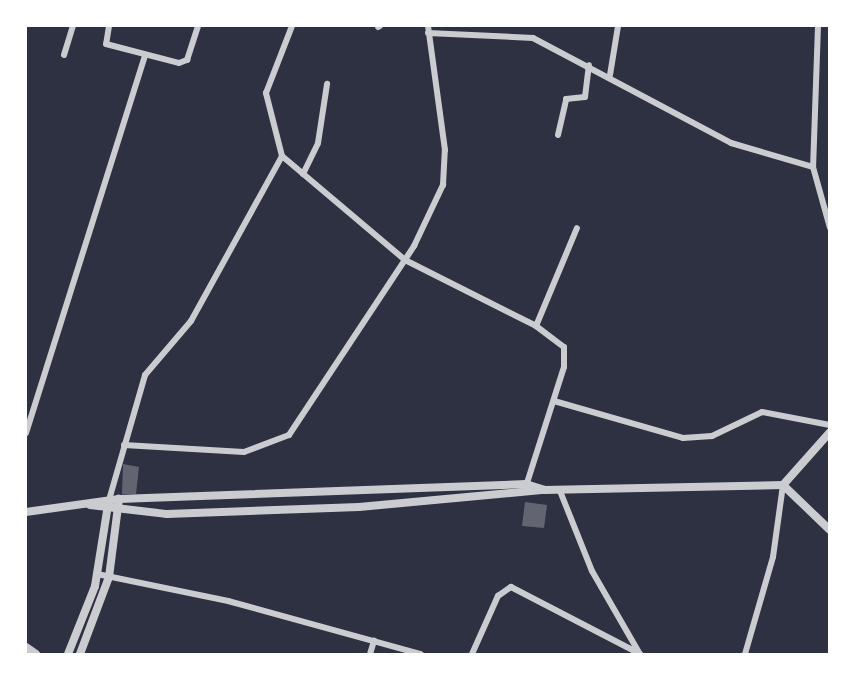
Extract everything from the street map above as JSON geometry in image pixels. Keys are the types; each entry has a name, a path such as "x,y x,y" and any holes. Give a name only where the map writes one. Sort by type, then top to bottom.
{"street":[{"path":"64,55 73,26"},
{"path":"108,26 106,44 145,55 184,62 198,26"},
{"path":"292,26 266,93 282,156 405,260 536,326 558,341 566,356 554,401 526,484 526,495"},
{"path":"124,445 244,452 289,435 405,260 446,169 428,26"},
{"path":"610,75 618,26"},
{"path":"818,26 813,167 830,228"},
{"path":"428,33 533,38 610,75 731,143 813,167"},
{"path":"26,433 145,55"},
{"path":"558,135 566,99 585,97 590,65"},
{"path":"303,174 318,143 327,84"},
{"path":"68,654 97,574 108,500 116,486 124,445 146,375 191,321 282,156"},
{"path":"536,326 577,228"},
{"path":"554,401 683,438 712,436 762,412 830,424"},
{"path":"745,654 773,557 783,485 830,432"},
{"path":"26,512 90,505 119,499 526,484 544,490 560,491 783,485 830,530"},
{"path":"80,654 109,577 119,499 116,486"},
{"path":"90,505 107,511 359,507 526,495 544,490"},
{"path":"560,491 592,571 640,654"},
{"path":"97,574 228,601 421,654"},
{"path":"472,654 498,596 512,587 640,654"},
{"path":"370,654 374,641"},
{"path":"26,647 36,654"}],"building":[{"path":"123,464 139,467 136,494 122,494"},
{"path":"525,502 547,505 544,528 522,526"}]}
